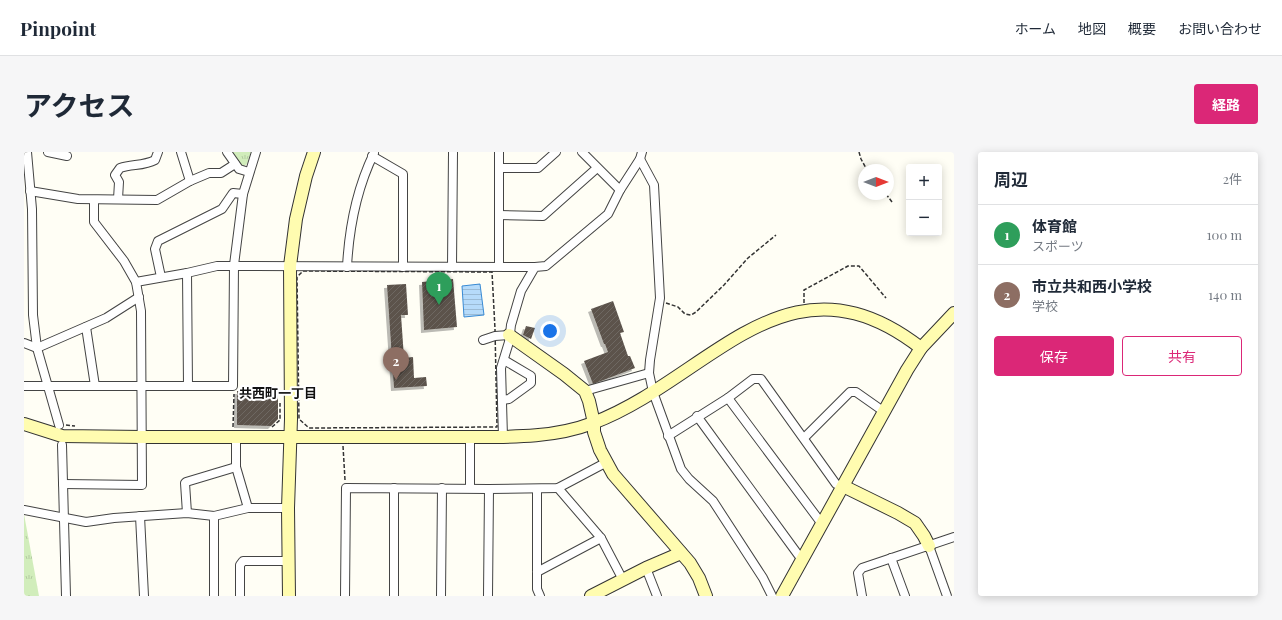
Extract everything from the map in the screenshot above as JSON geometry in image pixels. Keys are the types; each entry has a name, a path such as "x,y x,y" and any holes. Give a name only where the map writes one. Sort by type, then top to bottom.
{"street":[{"path":"27,152 26,170 30,190 27,208 33,292 33,315 37,348 59,425"},
{"path":"48,152 67,156"},
{"path":"118,199 119,182 115,175 120,168 129,165 148,164 155,160 158,152"},
{"path":"181,152 190,181"},
{"path":"227,152 239,169 249,172"},
{"path":"24,386 233,386 234,266 243,194 256,152"},
{"path":"289,596 288,508 290,437 290,266 296,219 306,176 314,152"},
{"path":"452,267 453,152"},
{"path":"499,266 500,152"},
{"path":"500,168 538,168 556,152"},
{"path":"582,152 620,190"},
{"path":"347,267 348,243 358,195 373,154 403,174 403,267"},
{"path":"136,282 217,266 499,266 535,268 546,266 608,214 620,190 641,156"},
{"path":"641,156 654,185 659,301 649,373 653,392 681,469 688,479 713,501 772,596"},
{"path":"30,190 78,199 157,200 190,181 209,173 221,173 235,164"},
{"path":"499,215 542,216 597,168"},
{"path":"161,277 156,249 158,241 222,209 233,193 243,194"},
{"path":"63,484 142,485 142,311 136,282 124,261 94,222 94,200"},
{"path":"503,437 501,368 509,342 509,335 521,291 535,268"},
{"path":"187,273 188,386"},
{"path":"24,291 33,292"},
{"path":"24,343 37,348 106,318 139,297"},
{"path":"24,424 62,436 143,437 235,432 290,437 503,437 547,434 572,430 594,423 622,410 653,392 750,329 793,313 832,308 852,312 868,317 904,335 921,348"},
{"path":"782,596 907,370 921,348 954,313"},
{"path":"86,327 95,386"},
{"path":"483,340 495,336 509,335 564,374 585,391 589,401 594,423 594,432 600,450 613,474 690,563 699,578 706,596"},
{"path":"502,400 509,400 531,383 531,376 504,360"},
{"path":"585,391 649,373"},
{"path":"668,436 697,416 728,398 753,379 761,379 836,484 898,513 916,524 929,546 947,596"},
{"path":"804,438 850,392 856,392 883,411"},
{"path":"728,398 822,524"},
{"path":"697,416 802,560"},
{"path":"235,432 236,467 248,508"},
{"path":"470,437 470,488"},
{"path":"62,445 66,596"},
{"path":"345,596 346,488 558,488 607,462"},
{"path":"187,514 186,482 236,467"},
{"path":"394,488 394,596"},
{"path":"441,596 442,488"},
{"path":"558,488 601,538 623,580"},
{"path":"488,596 489,489"},
{"path":"537,489 537,588 540,596"},
{"path":"24,510 86,522 140,516 187,514 214,516 248,508 288,508"},
{"path":"140,516 144,596"},
{"path":"214,516 214,596"},
{"path":"862,596 858,573 862,568 954,537"},
{"path":"537,572 601,538"},
{"path":"591,596 604,593 623,580 646,568 681,553"},
{"path":"891,558 905,596"},
{"path":"240,596 240,565 243,562 288,561"},
{"path":"646,568 657,596"}],"path":[{"path":"859,152 864,164"},
{"path":"659,301 678,307 685,314 691,315 724,286 748,258 776,235"},
{"path":"805,311 804,290 848,266 859,266 886,298"},
{"path":"303,271 492,272 495,336 497,428 309,428 299,419 297,277 303,271"},
{"path":"233,386 235,432"},
{"path":"271,428 280,420 280,404"},
{"path":"59,425 74,426"},
{"path":"344,436 343,446 346,488"}],"green space":[{"path":"231,152 251,152 247,164 244,166 239,164"},
{"path":"24,514 39,596 24,596"}],"water":[{"path":"480,284 484,315 464,317 462,286"}],"building":[{"path":"453,279 457,327 424,330 422,282"},
{"path":"406,284 408,315 401,315 404,358 413,357 414,378 426,377 427,386 394,388 387,285"},
{"path":"613,301 624,332 620,333 628,356 630,356 635,368 593,384 584,361 608,352 591,309"},
{"path":"526,326 535,328 531,339 523,335"},
{"path":"237,391 278,391 278,419 271,426 237,425"}],"place":[{"name":"体育館","path":"439,305"},
{"name":"市立共和西小学校","path":"396,380"}],"district":[{"name":"共西町一丁目","path":"278,392"}]}
